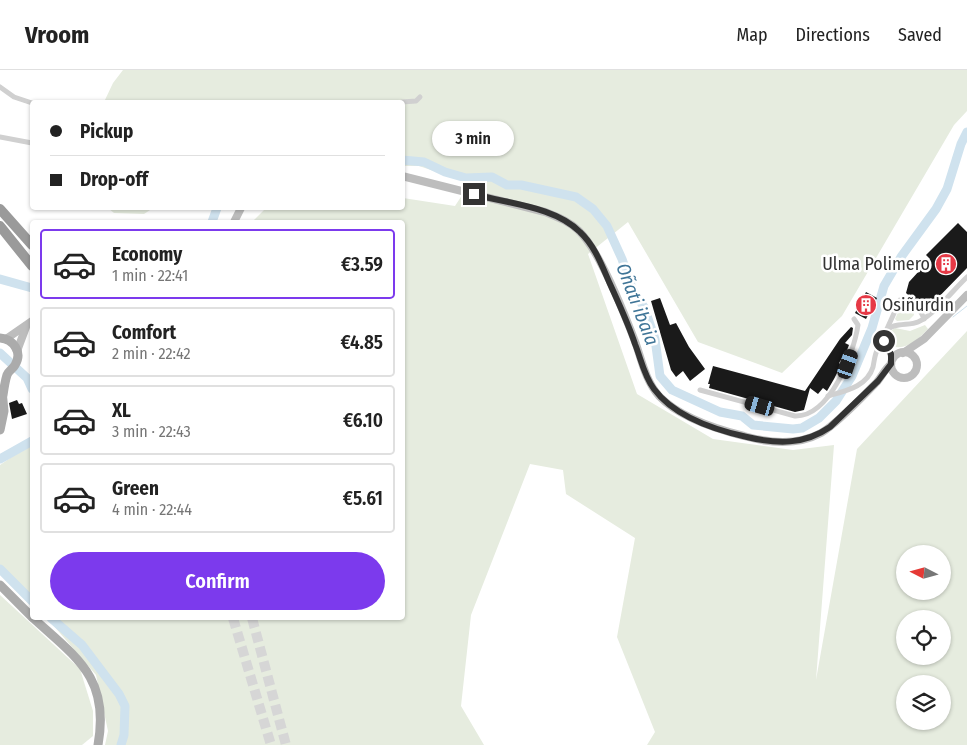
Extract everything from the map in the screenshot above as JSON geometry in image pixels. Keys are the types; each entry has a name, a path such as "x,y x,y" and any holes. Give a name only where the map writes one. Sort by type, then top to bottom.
{"highway":[{"path":"0,209 30,244"},
{"path":"0,226 30,263"}],"main road":[{"path":"405,177 545,212 565,220 578,230 598,258 653,388 673,407 706,424 758,440 781,442 805,440 830,427 878,381 896,355 924,339 967,295"},
{"path":"3,339 30,324"},
{"path":"0,430 4,411 2,391 10,370 16,362 17,351 26,327"},
{"path":"3,339 13,344 17,351"},
{"path":"891,362 893,372 898,376 910,377 914,373 918,352 924,339"},
{"path":"902,353 911,355 916,363"},
{"path":"0,372 10,370"},
{"path":"878,381 898,376"},
{"path":"0,585 30,614"},
{"path":"36,620 75,656 94,682 100,710 98,745"}],"street":[{"path":"0,87 14,97 30,102"},
{"path":"405,102 416,101 420,97"},
{"path":"0,136 10,140 30,143"},
{"path":"885,332 892,327 908,326 924,319 967,277"},
{"path":"891,362 886,345 885,332 900,300 910,301 924,319"},
{"path":"700,390 795,416 803,416 812,411 828,396 848,364 858,325 854,319"},
{"path":"828,396 857,386 869,376 877,351 886,345"},
{"path":"886,345 902,353"}],"shaded area":[{"path":"123,70 967,70 967,111 954,125 842,316 782,373 698,342 628,222 588,254 637,394 713,439 793,450 834,445 816,680 857,449 967,331 967,745 647,745 655,732 617,637 635,538 566,494 563,470 530,464 471,615 461,706 484,745 105,745 108,731 96,675 49,620 405,620 405,220 254,220 264,210 405,210 405,198 455,206 470,183 419,166 405,166 405,100 105,100 113,83"},
{"path":"110,210 150,210 144,214 114,213"},
{"path":"906,305 913,309 914,315 909,320 897,321 895,319 900,308"},
{"path":"925,325 928,329 907,345 902,347 891,346 887,341 889,332 895,328 910,331"},
{"path":"30,444 30,599 0,565 0,465"},
{"path":"0,595 80,669 93,711 93,736 82,745 0,745"}],"building":[{"name":"Ulma Polimero","path":"958,223 967,232 967,268 927,309 924,309 906,293 909,282 930,259 926,255"},
{"name":"Osiñurdin","path":"866,292 877,298 866,319 855,313"},
{"path":"660,298 670,325 676,323 689,347 705,369 690,381 683,371 676,377 671,370 651,301"},
{"path":"851,327 853,328 852,335 845,343 849,345 839,363 841,365 834,379 827,391 823,388 818,394 810,388 804,410 795,412 709,388 710,384 708,384 713,366 805,391 840,339"},
{"path":"17,400 19,404 22,403 27,414 12,419 9,403"}],"waterway":[{"name":"Oñati ibaia","path":"405,160 424,162 445,172 466,178 492,177 507,185 521,185 576,197 593,209 607,226 622,259 633,291 644,307 655,339 660,376 672,390 720,412 742,416 753,425 793,429 802,428 819,418 836,401 852,376 872,328 884,286 901,257 936,209 947,189 961,144 967,132"},
{"name":"Oñati ibaia","path":"213,220 216,210"},
{"name":"Oñati ibaia","path":"0,279 30,287"},
{"path":"953,317 967,306"},
{"path":"0,353 27,378 30,385"},
{"path":"0,459 30,442"},
{"path":"0,569 30,599"},
{"path":"53,620 82,645 119,694 125,706 124,735 121,745"}],"tunnel":[{"path":"234,620 271,745"},
{"path":"253,620 286,745"}],"place":[{"name":"Ulma Polimero","path":"946,264"},
{"name":"Osiñurdin","path":"866,305"}],"route":[{"path":"474,194 557,216 578,230 593,248 598,258 653,388 659,396 673,407 723,430 758,440 781,442 805,440 822,433 878,381 891,364 891,354 884,341"}]}
